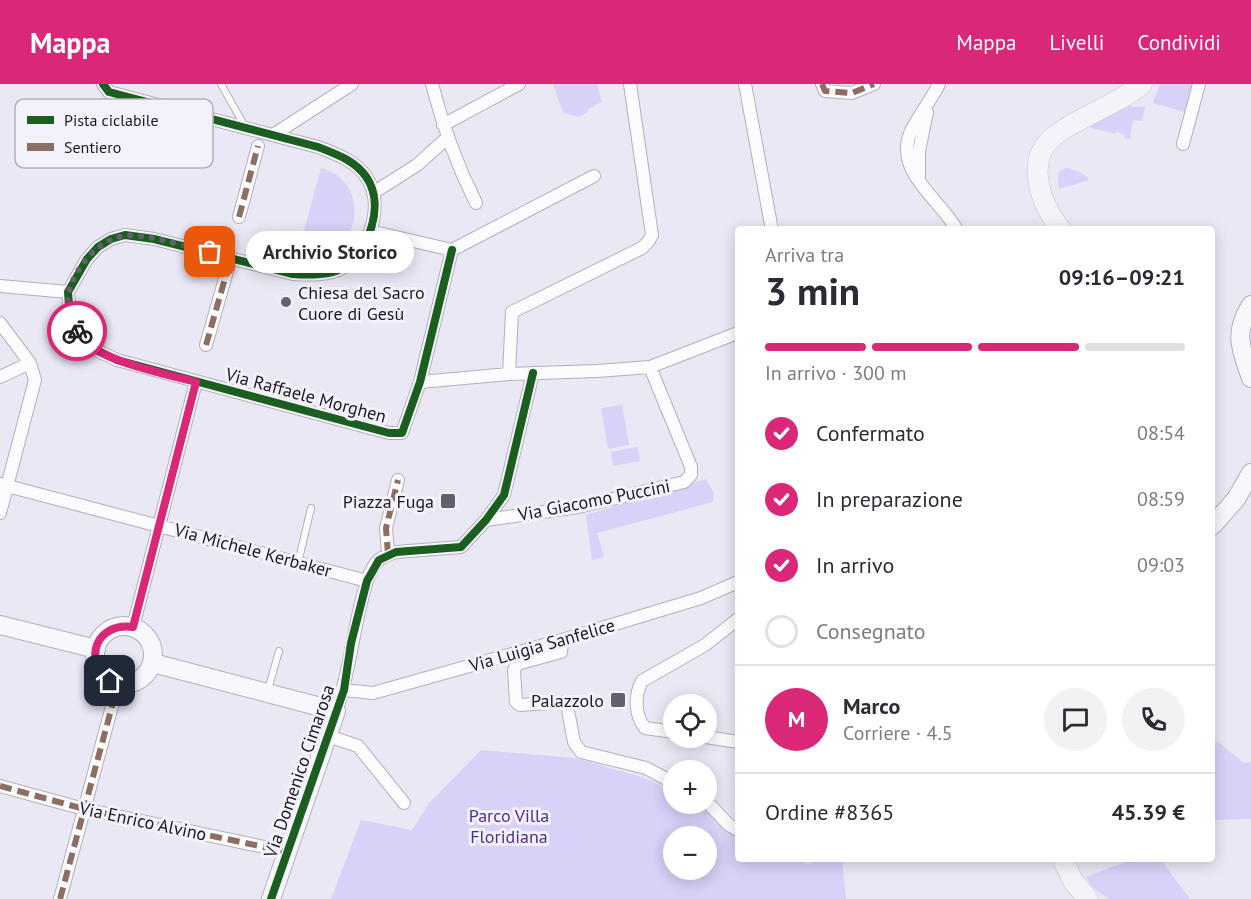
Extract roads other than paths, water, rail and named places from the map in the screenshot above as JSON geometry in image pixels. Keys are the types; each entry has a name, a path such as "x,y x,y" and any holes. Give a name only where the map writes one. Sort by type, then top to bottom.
{"main road":[{"path":"1058,226 1047,209 1038,185 1038,166 1043,150 1056,134 1126,96 1142,84"},
{"path":"1064,862 1072,881 1088,899"}],"street":[{"path":"273,135 352,84"},
{"path":"432,84 447,138 476,203"},
{"path":"443,125 519,84"},
{"path":"509,374 512,312 642,248 652,235 630,84"},
{"path":"745,84 771,226"},
{"path":"822,84 825,91 852,93 874,84"},
{"path":"939,84 919,116 916,132 919,151 919,181 954,226"},
{"path":"1184,144 1199,84"},
{"path":"106,88 145,99"},
{"path":"0,286 68,292 87,259 98,247 111,239 125,235 154,239 293,274 312,276 342,268 360,251 370,231 375,212 373,193 367,178 348,159 318,147 213,118"},
{"path":"373,193 417,165 447,138"},
{"path":"239,217 258,146"},
{"path":"370,231 452,250 594,176"},
{"path":"452,250 420,382 509,374 597,372 650,367 735,334"},
{"path":"206,345 228,268"},
{"name":"Via Raffaele Morghen","path":"68,292 72,319 79,336 96,350 117,360 389,434 402,433 420,382"},
{"path":"1251,305 1241,324 1239,335 1251,378"},
{"path":"0,323 30,363 35,380 4,485 0,513"},
{"path":"0,376 30,363"},
{"name":"Via Giacomo Puccini","path":"486,520 578,507 684,482 690,475 691,467 650,367"},
{"path":"367,581 375,563 388,554 407,550 461,547 486,520 504,495 533,374"},
{"path":"133,627 196,382"},
{"path":"1215,523 1236,499 1251,473"},
{"path":"388,554 386,528 398,484"},
{"name":"Via Michele Kerbaker","path":"4,485 367,581"},
{"name":"Via Domenico Cimarosa","path":"271,899 344,690 351,643 367,581"},
{"name":"Via Luigia Sanfelice","path":"344,690 373,693 701,598 735,583"},
{"path":"663,730 645,728 640,722 638,689 642,681 705,645 735,621"},
{"path":"0,625 96,649"},
{"path":"123,626 133,627 142,631 149,639 153,648 153,663 146,676 128,684 118,684 103,675 98,668 95,658 96,649 105,633 123,626"},
{"path":"562,640 561,651 517,664 514,670 516,702 520,705 562,702 567,705 574,742 581,752 646,768 663,777"},
{"path":"153,663 336,711"},
{"path":"60,899 118,684"},
{"path":"328,736 358,746 404,803"},
{"path":"717,739 735,742"},
{"name":"Via Enrico Alvino","path":"0,786 84,809 288,852"},
{"path":"717,812 735,828"},
{"path":"1072,881 1073,862"}],"lane":[{"path":"221,84 244,127"},
{"path":"298,562 311,508"},
{"path":"267,693 279,651"}],"place":[{"name":"Archivio Storico","path":"210,252"},
{"name":"Chiesa del Sacro Cuore di Gesù","path":"286,302"},
{"name":"Piazza Fuga","path":"448,501"},
{"name":"Palazzolo","path":"618,700"}],"park label":[{"name":"Parco Villa Floridiana","path":"509,825"}]}
